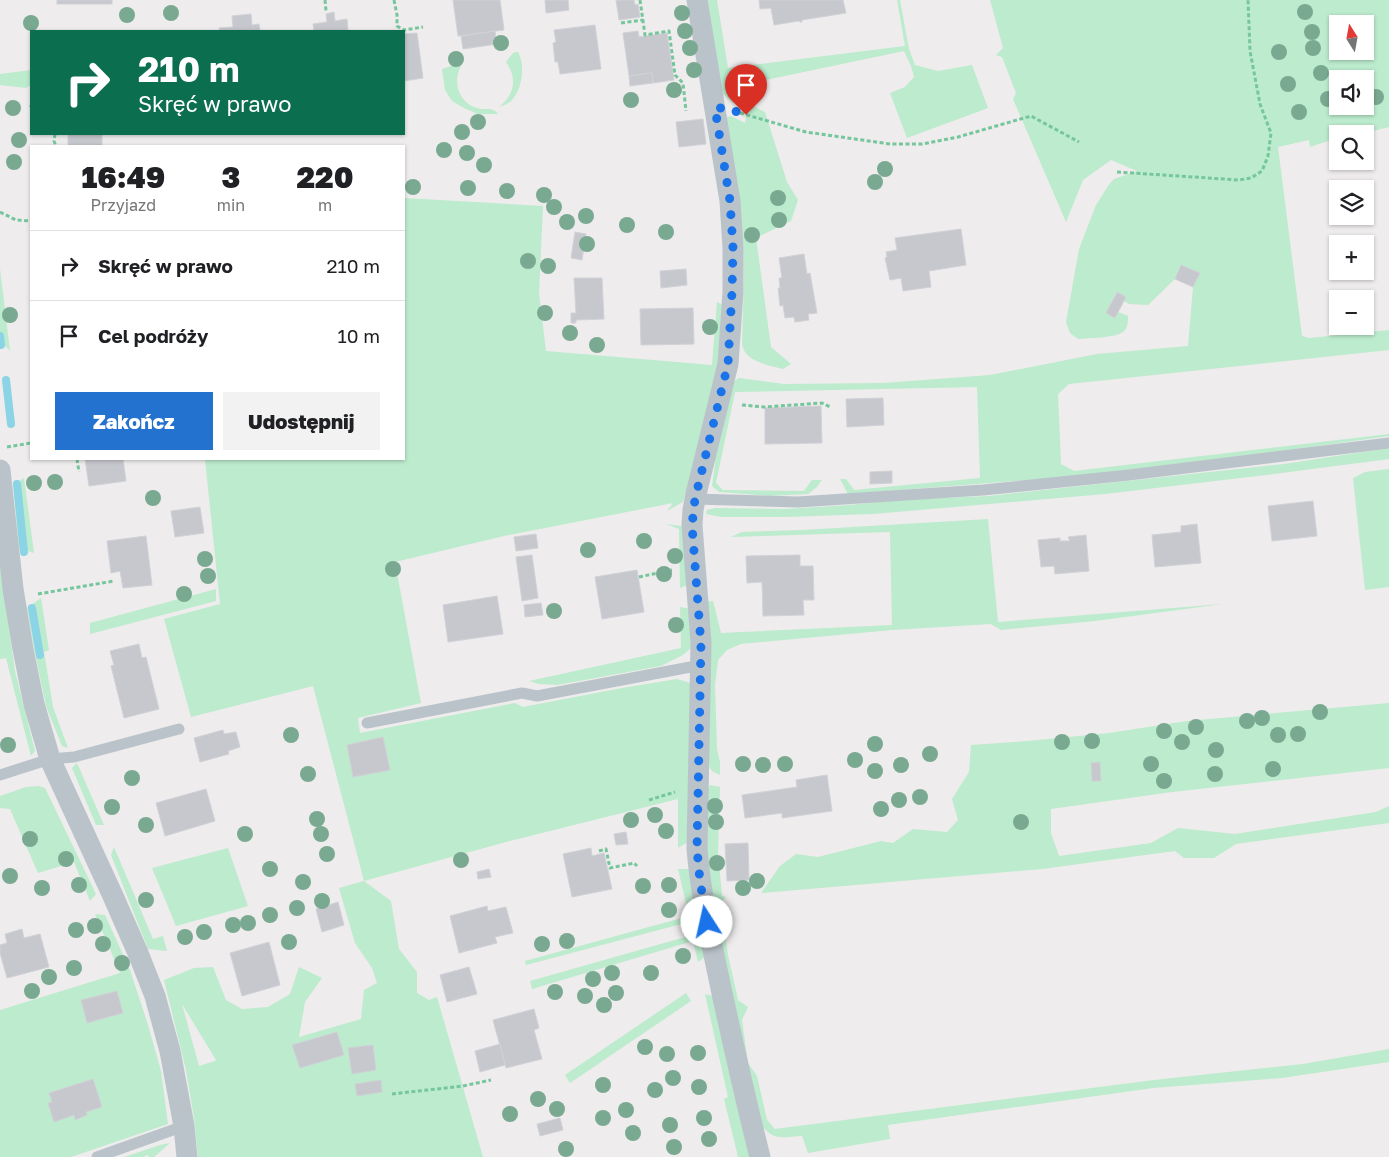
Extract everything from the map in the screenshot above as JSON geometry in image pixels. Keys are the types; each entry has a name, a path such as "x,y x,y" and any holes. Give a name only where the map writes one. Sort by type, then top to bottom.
{"street":[{"path":"697,0 730,201 733,248 728,364 695,499 692,525 701,644 697,849 707,922 744,1094 760,1157"},
{"path":"0,470 13,589 34,704 50,759 138,952 155,996 170,1051 184,1126 187,1157"}],"lane":[{"path":"695,499 798,502 983,490 1129,476 1389,443"},
{"path":"367,723 522,693 537,696 701,666"},
{"path":"0,775 50,759 74,757 179,729"},
{"path":"97,1157 184,1126"}],"path":[{"path":"325,0 326,11"},
{"path":"394,0 397,26 404,30 423,28"},
{"path":"640,0 645,34 669,31 675,75 683,83 686,111"},
{"path":"1117,172 1239,180 1251,178 1262,171 1268,156 1271,133 1260,104 1250,51 1248,0"},
{"path":"621,23 643,20"},
{"path":"715,108 726,108 806,132 890,144 922,144 958,137 1031,116 1079,142"},
{"path":"0,212 16,220 30,221"},
{"path":"735,404 764,407 822,403 830,406"},
{"path":"20,445 30,443"},
{"path":"77,460 79,472"},
{"path":"639,577 679,569"},
{"path":"40,594 114,581"},
{"path":"600,851 606,849 610,868 634,863 637,866"},
{"path":"392,1094 463,1086 491,1080"}],"green space":[{"path":"702,0 717,0 728,68 905,46 897,0 900,0 909,49 915,65 938,71 972,65 988,108 907,138 890,93 905,87 914,77 904,51 746,84 741,88 740,99 765,112 787,182 798,200 791,221 756,238 771,347 791,364 783,369 758,362 744,351 742,345 743,238 725,118 731,116 745,123 748,108 733,103 723,94"},
{"path":"990,0 1389,0 1389,127 1374,131 1374,125 1329,125 1329,141 1310,147 1309,140 1278,147 1302,336 1309,338 1339,335 1374,335 1374,332 1389,330 1389,350 1069,384 1058,394 1061,464 1074,471 1389,434 1389,436 1226,459 1092,475 848,494 840,479 846,479 854,490 980,478 977,387 735,392 716,483 723,490 804,491 812,480 822,480 808,494 770,496 719,492 712,486 715,463 713,454 732,383 739,378 784,384 884,383 990,375 1097,354 1188,346 1193,287 1200,273 1181,265 1175,279 1148,305 1129,304 1124,301 1126,297 1116,292 1106,313 1115,318 1118,312 1128,316 1127,327 1123,332 1108,337 1078,339 1070,333 1066,322 1079,249 1096,205 1114,179 1137,171 1111,160 1083,180 1066,222 1013,99 1016,93 1002,57 996,55 1003,48"},
{"path":"518,52 522,64 520,85 510,102 499,107 508,98 513,86 512,74 506,62"},
{"path":"457,64 461,66 458,72 457,85 466,102 480,109 491,109 498,114 478,114 452,101 445,90 442,69"},
{"path":"30,70 30,86 26,88 0,85 0,74"},
{"path":"405,198 543,206 539,293 546,351 712,365 717,302 723,305 720,365 705,428 683,502 667,511 673,503 504,536 395,562 421,703 358,718 360,733 515,703 523,707 677,679 694,684 691,840 678,848 678,799 506,842 364,881 313,686 191,717 164,619 220,604 205,460 405,460"},
{"path":"0,269 10,351 0,340"},
{"path":"1389,448 1389,459 1105,494 873,514 721,517 706,514 707,510 715,508 785,509 895,500 989,496 1284,464"},
{"path":"1389,469 1389,587 1365,590 1353,478 1365,472"},
{"path":"24,478 34,553 19,548 13,485"},
{"path":"988,519 998,622 1223,604 1095,621 1001,630 991,624 892,630 741,644 727,650 718,660 715,685 717,749 720,775 712,771 707,763 705,602 713,601 721,633 892,625 890,532 731,537 742,532"},
{"path":"666,524 688,527 688,585 680,588 679,529"},
{"path":"0,564 15,671 35,751 31,756 6,658 0,659"},
{"path":"216,589 216,601 90,634 90,623"},
{"path":"41,598 49,650 44,652 53,707 68,748 62,746 46,706 35,654 27,608"},
{"path":"680,607 691,609 693,646 683,655 661,666 557,685 539,684 529,681 681,648"},
{"path":"1389,703 1389,768 1172,792 1051,809 1051,833 1059,856 1151,843 1178,828 1235,834 1376,812 1389,806 1389,823 1236,844 1214,858 1184,858 1175,851 1042,869 761,893 780,866 796,854 818,857 881,841 893,843 913,829 947,832 958,820 952,799 969,772 971,745 1109,733 1187,721"},
{"path":"77,763 104,825 96,825 72,768"},
{"path":"710,785 720,787 718,852 722,896 726,897 720,904 728,955 738,1000 748,1007 742,1020 748,1063 757,1076 767,1120 775,1129 1154,1080 1303,1064 1389,1049 1389,1062 1282,1078 1153,1088 888,1125 890,1139 808,1153 802,1136 778,1137 769,1133 760,1122 737,1030 705,852 707,790"},
{"path":"39,786 45,788 96,894 90,901 74,862 38,873 10,809 0,808 0,796 26,787"},
{"path":"114,847 153,939 163,936 167,951 148,949 111,855"},
{"path":"228,848 248,906 176,926 152,868"},
{"path":"678,869 690,869 698,906 695,916 689,922 526,965 525,961 689,916"},
{"path":"364,881 391,901 399,949 417,972 417,993 429,1000 437,997 483,1157 198,1157 186,1070 164,980 194,968 213,967 226,1000 242,1009 268,1007 290,994 299,967 322,978 305,1002 299,1037 361,1019 364,990 377,983 372,968 355,943 339,888","holes":["182,1004 216,1060 199,1066"]},
{"path":"95,914 105,915 130,970 161,1071 168,1124 71,1157 0,1157 0,1010 120,973"},
{"path":"689,936 702,939 705,957 698,962 693,941 532,989 530,981"},
{"path":"686,993 691,1001 570,1083 565,1075"},
{"path":"705,994 713,996 753,1157 738,1157 724,1099 728,1097"},
{"path":"170,1143 154,1157 149,1157 148,1155 143,1157 124,1157 160,1145"}],"building":[{"path":"57,0 112,0 112,4 57,4"},
{"path":"453,0 500,0 504,30 458,36"},
{"path":"545,0 568,0 569,10 546,13"},
{"path":"616,0 634,0 635,5 638,4 640,17 619,20"},
{"path":"759,0 843,0 846,13 802,20 802,22 774,25 771,8 760,9"},
{"path":"334,12 335,21 347,19 348,30 314,30 313,24 327,22 326,14"},
{"path":"251,14 252,25 259,24 260,30 220,30 219,28 233,27 232,16"},
{"path":"595,25 601,69 560,74 558,62 555,62 553,43 556,42 554,30"},
{"path":"495,31 497,44 463,49 461,36"},
{"path":"638,31 639,37 667,33 674,80 653,83 652,73 629,76 623,33"},
{"path":"417,33 423,78 405,81 405,34"},
{"path":"652,73 653,83 630,86 629,76"},
{"path":"703,119 706,144 679,147 676,122"},
{"path":"68,135 102,135 102,145 68,145"},
{"path":"961,229 966,265 929,271 931,287 903,291 901,278 890,280 885,258 887,257 886,252 897,250 895,238"},
{"path":"575,232 586,234 582,260 571,258"},
{"path":"804,254 807,274 810,273 817,313 808,314 809,320 795,322 794,317 785,318 783,305 780,306 778,288 780,288 779,278 782,278 779,258"},
{"path":"1181,265 1200,273 1193,287 1175,279"},
{"path":"686,269 687,285 661,288 660,271"},
{"path":"574,278 602,278 604,319 576,320 576,323 571,323 571,313 576,313"},
{"path":"1117,292 1126,297 1115,318 1106,313"},
{"path":"693,308 694,344 641,345 640,309"},
{"path":"883,398 884,425 847,427 846,399"},
{"path":"821,406 822,443 765,444 765,408"},
{"path":"85,460 123,460 126,481 89,486"},
{"path":"892,471 892,483 870,484 870,472"},
{"path":"1313,501 1317,536 1272,541 1268,506"},
{"path":"200,507 204,533 175,537 171,511"},
{"path":"1197,524 1201,563 1155,567 1152,535 1181,532 1181,526"},
{"path":"536,534 538,548 516,551 514,537"},
{"path":"1086,535 1089,571 1055,574 1054,566 1041,567 1038,540 1060,538 1060,541 1070,541 1068,537"},
{"path":"146,536 152,585 123,588 120,571 111,573 107,541"},
{"path":"532,555 538,598 522,601 516,557"},
{"path":"800,555 800,566 813,566 814,600 803,600 804,615 763,616 762,582 747,583 746,556"},
{"path":"637,570 644,612 602,619 595,577"},
{"path":"497,596 503,634 448,642 443,605"},
{"path":"541,603 543,615 525,617 524,605"},
{"path":"139,644 142,658 146,657 159,709 124,718 111,666 114,665 110,651"},
{"path":"223,730 224,734 236,732 240,747 228,751 229,754 200,762 194,738"},
{"path":"383,737 390,770 353,777 347,745"},
{"path":"1100,762 1101,781 1092,781 1091,763"},
{"path":"827,775 832,811 782,818 782,813 745,818 742,795 797,787 796,780"},
{"path":"206,789 215,821 165,836 156,803"},
{"path":"626,832 628,844 616,845 614,834"},
{"path":"748,843 749,880 727,881 725,844"},
{"path":"591,848 592,856 604,853 612,889 572,897 563,854"},
{"path":"489,869 491,877 478,879 477,872"},
{"path":"338,902 344,925 322,932 316,909"},
{"path":"487,906 488,911 506,907 513,933 495,937 497,943 459,953 450,916"},
{"path":"22,929 24,938 40,934 49,967 7,978 0,953 0,945 7,943 5,934"},
{"path":"269,942 280,985 242,996 230,953"},
{"path":"469,967 477,994 447,1002 440,975"},
{"path":"117,991 123,1013 87,1023 81,1000"},
{"path":"534,1009 539,1028 534,1030 542,1059 506,1068 493,1020"},
{"path":"337,1032 344,1055 300,1068 292,1045"},
{"path":"500,1044 505,1065 480,1072 475,1051"},
{"path":"373,1045 376,1070 352,1074 348,1048"},
{"path":"93,1079 102,1107 86,1112 87,1115 75,1120 74,1115 54,1122 48,1103 52,1102 49,1093"},
{"path":"381,1080 382,1092 357,1096 355,1084"},
{"path":"560,1118 563,1130 540,1136 537,1124"}],"waterway":[{"path":"0,336 1,345"},
{"path":"6,380 11,424"},
{"path":"17,484 24,552"},
{"path":"32,608 40,655"}],"route":[{"path":"707,922 697,849 701,644 692,525 695,499 728,364 732,292 733,248 730,201 715,108 726,108 746,115"}]}
